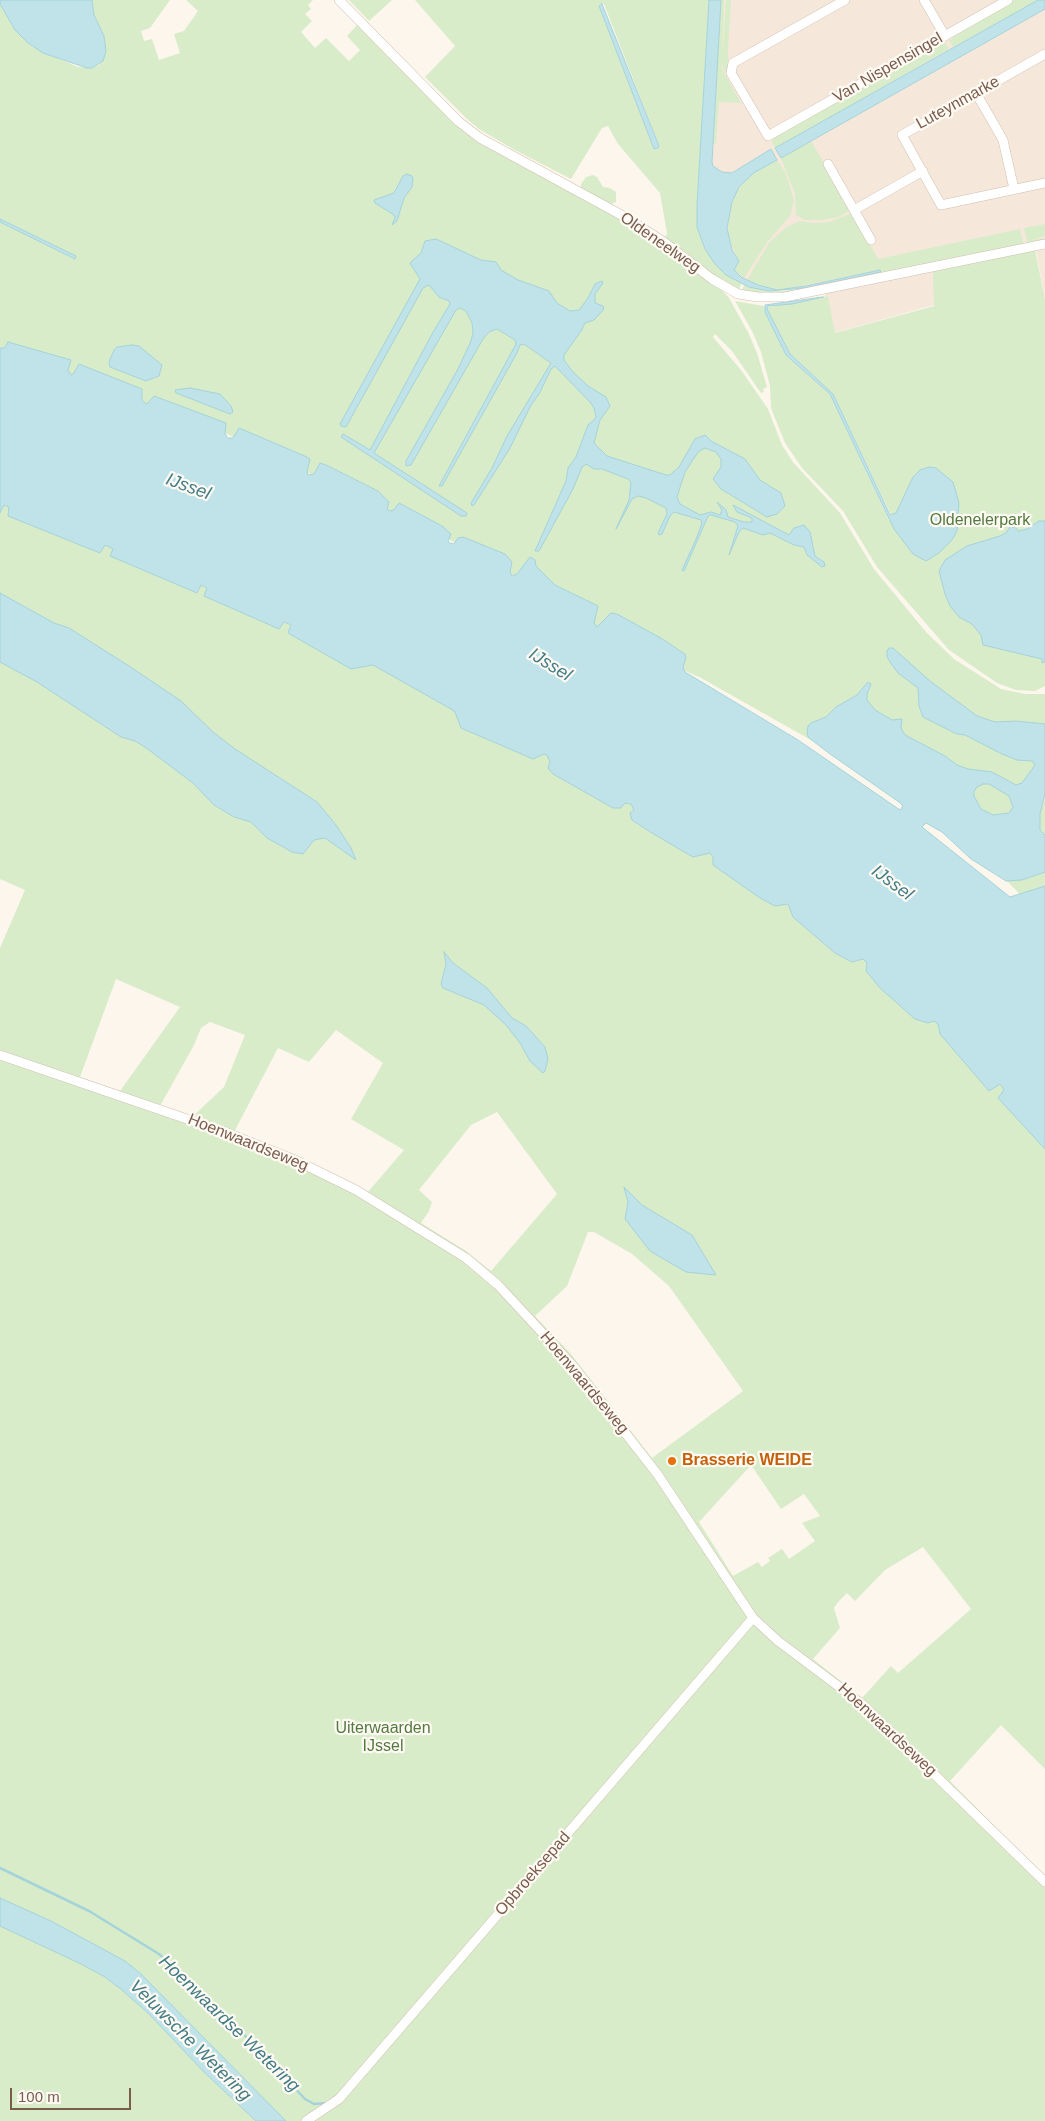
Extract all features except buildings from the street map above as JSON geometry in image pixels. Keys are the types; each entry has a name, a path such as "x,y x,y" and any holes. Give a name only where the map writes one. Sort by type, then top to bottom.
{"street":[{"name":"Oldeneelweg","path":"339,0 458,121 480,138 625,217 664,242 712,279 738,294 758,298 785,297 1045,244"},
{"name":"Van Nispensingel","path":"845,0 733,63 731,73 768,136 1008,0"},
{"path":"924,0 944,36"},
{"name":"Luteynmarke","path":"1045,54 902,135 941,205 1045,183"},
{"path":"976,93 1003,140 1014,189"},
{"path":"828,164 871,240"},
{"path":"854,210 923,171"},
{"name":"Hoenwaardseweg","path":"0,1055 222,1131 295,1160 356,1190 466,1258 498,1285 574,1367 658,1475 753,1618 778,1641 862,1704 1045,1882"},
{"name":"Opbroeksepad","path":"306,2121 339,2099 753,1618"}],"shaded area":[{"path":"714,0 1045,0 1045,300 1036,249 934,305 834,333 822,283 775,291 733,277 706,240"}],"green space":[{"path":"92,0 170,0 150,28 141,31 144,41 152,39 159,60 180,53 174,34 184,31 198,11 186,0 313,0 308,5 311,9 305,14 312,21 301,32 315,48 326,38 349,61 360,50 347,36 358,24 457,123 616,212 720,288 729,298 748,332 757,353 767,387 763,389 764,392 761,393 732,351 715,334 713,337 741,370 768,409 782,445 793,462 840,513 874,569 926,632 954,659 1001,689 1025,694 1045,694 1045,920 1008,882 928,820 903,807 893,794 825,748 701,678 595,631 513,576 456,543 229,435 0,347 0,4 15,30 33,47 78,67 92,68 99,65 106,51 104,36 94,15"},
{"path":"349,0 392,0 369,21"},
{"path":"415,0 709,0 697,227 705,249 742,283 739,289 729,287 664,240 667,233 660,193 618,144 608,126 602,128 571,179 513,149 479,129 467,119 425,77 455,46","holes":["604,4 659,146 658,148 654,149 599,6"]},
{"path":"721,0 724,0 722,69 741,103 719,102 716,143 713,144"},
{"path":"726,0 731,0 728,48 729,77 724,71 722,63"},
{"path":"1014,0 1038,0 953,47 949,40 952,39 952,35"},
{"path":"940,42 942,44 945,43 949,49 775,148 772,143 773,137"},
{"path":"811,141 851,210 838,217 823,220 805,220 796,215 795,194 781,158"},
{"path":"777,160 785,172 794,201 790,216 768,241 744,278 734,270 739,261 728,238 729,211 735,194 745,181 755,172"},
{"path":"593,175 597,177 603,187 610,188 616,192 616,202 609,205 581,191 581,184 586,177"},
{"path":"852,213 878,259 1020,229 1024,246 785,295 742,292 744,284 764,290 783,291 805,288 880,270 781,290 764,287 747,280 769,243 786,227 800,221 814,223 829,222"},
{"path":"1045,224 1045,236 1031,240 1045,238 1045,241 1028,245 1024,228"},
{"name":"Oldenelerpark","path":"1035,249 1045,300 1045,686 1035,691 1016,690 997,683 949,650 877,567 843,511 802,468 785,443 771,408 770,386 761,352 752,331 735,301 764,306 765,312 786,355 830,394 889,520 891,515 833,394 790,354 767,307 828,296 835,333 934,306 933,272"},
{"name":"Uiterwaarden IJssel","path":"0,503 204,585 375,665 546,753 709,852 785,903 866,962 935,1017 1045,1131 1045,1769 1001,1725 950,1781 1045,1877 1045,2121 0,2121 0,948 25,890 0,879","holes":["116,979 180,1007 120,1091 80,1077","210,1022 245,1035 224,1087 192,1117 160,1106 194,1045 201,1028","336,1030 383,1063 351,1119 404,1150 367,1193 234,1132 278,1048 309,1062","497,1112 557,1194 491,1271 466,1251 421,1223 429,1211 432,1202 419,1190 471,1125","588,1232 594,1232 632,1254 669,1286 743,1391 652,1458 570,1353 535,1316 567,1286","751,1465 781,1509 804,1494 820,1516 802,1523 815,1541 789,1559 782,1549 768,1558 770,1561 762,1567 758,1562 733,1576 699,1522","923,1547 971,1609 898,1673 891,1666 862,1698 813,1659 840,1628 834,1608 838,1602 847,1593 855,1601 885,1570"]}],"water":[{"path":"0,0 92,0 94,15 104,36 106,51 103,61 92,68 87,68 43,53 28,43 15,30 0,4"},
{"path":"709,0 721,0 713,166 722,172 732,173 771,149 777,160 755,172 745,181 739,187 732,202 727,228 732,250 739,261 734,270 741,277 758,285 777,290 806,286 880,270 881,272 805,288 769,291 749,287 726,275 715,264 705,249 697,227 697,205"},
{"path":"1038,0 1045,0 1045,9 781,158 775,148"},
{"path":"602,4 659,146 658,148 654,149 599,6"},
{"path":"407,174 413,178 412,187 404,198 397,221 392,225 395,218 394,215 375,203 374,200 394,193 403,176"},
{"path":"0,219 76,256 75,259 0,222"},
{"path":"436,239 481,260 496,262 501,270 518,280 549,291 557,303 570,311 579,310 595,284 602,281 603,283 595,294 595,303 603,306 604,309 594,320 585,323 564,355 564,360 573,372 588,386 606,397 610,406 600,420 594,443 607,456 670,475 679,467 695,439 705,435 711,441 745,459 760,480 781,493 785,506 777,514 767,517 721,489 713,479 721,467 721,459 716,452 705,448 698,452 685,472 677,497 680,504 700,515 711,512 720,515 722,510 717,502 726,510 728,517 744,522 752,522 752,518 737,512 733,505 789,535 794,528 804,525 810,532 815,556 824,562 825,566 822,567 807,555 804,547 794,545 770,533 763,535 743,528 739,532 729,555 738,526 735,522 711,515 708,516 684,571 682,570 697,537 702,523 701,520 674,512 670,516 662,534 659,535 658,533 667,514 666,508 638,496 632,499 616,529 629,500 631,482 628,479 602,469 594,469 586,464 582,467 573,489 539,551 535,551 566,481 568,468 576,457 588,425 596,417 590,402 555,366 551,369 539,394 531,405 510,448 472,506 471,503 492,468 507,436 551,363 524,344 520,345 442,486 439,486 516,344 515,340 497,329 489,332 483,339 411,465 406,466 406,461 458,369 471,341 472,323 466,311 460,308 456,310 374,453 467,513 466,516 461,516 341,437 343,434 370,450 450,304 449,301 439,297 429,285 423,288 346,427 341,426 340,424 420,279 410,263 421,253 425,241"},
{"path":"823,297 792,304 768,306 767,309 790,354 833,394 890,515 896,513 913,477 920,470 929,467 936,468 953,482 959,503 957,531 952,540 939,553 926,561 913,554 894,529 830,394 786,355 765,312 765,305"},
{"name":"IJssel","path":"8,342 71,360 68,370 71,375 79,364 142,389 142,401 147,404 154,396 226,423 225,434 228,438 233,438 239,428 310,459 308,475 314,474 320,463 326,465 378,491 389,502 387,509 390,511 394,510 399,503 442,526 451,534 448,541 450,543 454,544 458,538 463,537 505,554 512,562 510,572 512,576 517,574 530,557 535,560 536,566 555,585 598,606 594,623 597,627 611,613 617,614 659,637 685,654 686,658 683,667 685,672 798,740 900,810 903,806 899,802 830,754 809,738 807,734 808,726 811,723 826,717 836,707 857,695 868,682 871,684 867,700 875,710 892,720 902,719 901,728 905,735 945,756 957,765 968,769 992,772 1016,785 1022,783 1035,765 1032,761 1017,760 1002,754 965,735 957,734 923,717 919,706 918,688 898,673 892,665 887,657 889,648 893,648 930,681 977,716 995,722 1016,721 1045,724 1045,793 1040,814 1040,830 1045,835 1045,872 1022,880 1006,881 971,859 942,832 926,823 922,827 1010,897 1045,886 1045,1149 998,1098 1004,1090 1000,1084 989,1091 940,1034 938,1024 934,1021 928,1023 915,1019 880,988 866,971 867,963 863,959 852,962 835,953 793,917 788,904 775,906 760,898 713,865 713,857 710,853 693,857 632,820 630,813 634,810 631,804 625,803 621,808 613,808 553,774 548,768 550,762 547,755 544,754 533,759 461,728 455,712 451,709 373,665 351,669 288,633 291,625 284,622 279,629 204,596 207,588 201,585 197,593 110,556 113,549 105,545 100,553 8,516 9,507 4,505 0,513 0,348 5,348","holes":["983,784 989,784 1009,796 1013,807 1009,813 993,815 981,809 974,796 974,792 976,788"]},
{"path":"139,346 162,365 159,376 146,381 110,367 109,362 117,347"},
{"path":"190,388 220,394 231,406 233,412 230,414 176,393 175,390"},
{"path":"1039,521 1045,521 1045,662 1042,663 1042,659 983,645 981,635 972,624 959,617 950,606 939,571 945,560 967,546 1000,536 1006,533 1010,527 1015,527 1018,531 1027,529"},
{"path":"0,593 54,623 69,628 129,666 181,701 213,732 235,749 317,802 336,825 351,848 356,860 325,838 314,840 303,854 292,852 267,838 251,822 234,817 214,805 193,783 145,747 135,741 121,737 37,682 0,662"},
{"path":"444,952 453,963 487,988 512,1018 526,1026 545,1047 548,1059 543,1073 530,1061 520,1043 506,1025 484,1005 443,988 441,984 446,964"},
{"path":"624,1187 642,1205 692,1235 716,1275 686,1272 650,1251 625,1219 628,1202"},
{"name":"Veluwsche Wetering","path":"0,1898 51,1921 125,1961 141,1974 286,2121 256,2121 204,2072 149,2014 105,1977 0,1926"}],"waterway":[{"name":"Hoenwaardse Wetering","path":"0,1868 89,1911 159,1954 231,2021 305,2099 314,2104 328,2103"}],"place":[{"name":"Brasserie WEIDE","path":"672,1461"}]}
